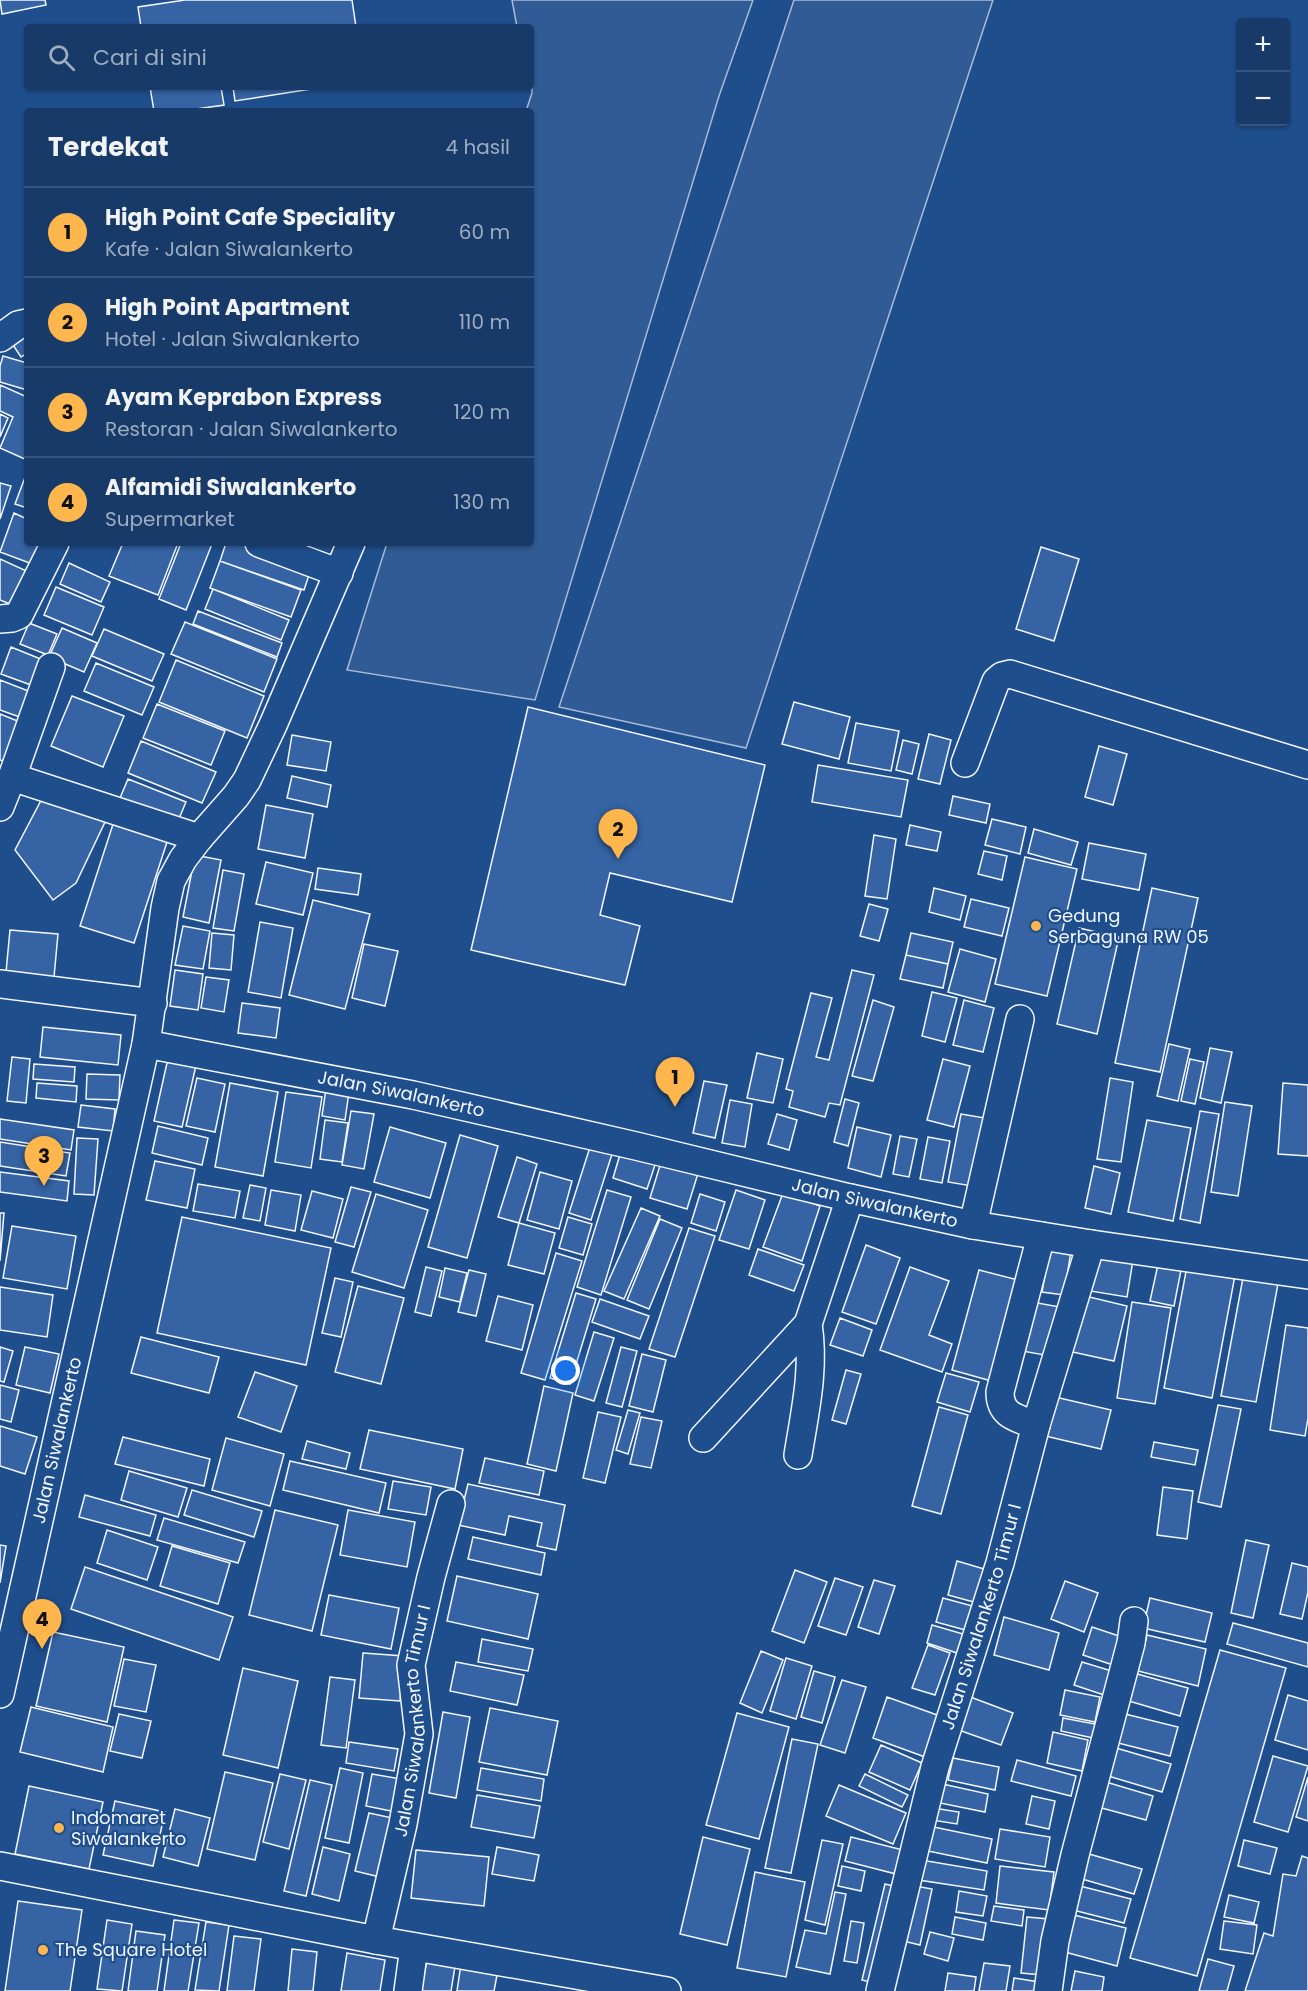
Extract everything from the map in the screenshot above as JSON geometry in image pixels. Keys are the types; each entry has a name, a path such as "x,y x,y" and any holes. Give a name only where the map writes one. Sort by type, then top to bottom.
{"street":[{"path":"0,619 19,615 54,546"},
{"path":"267,546 339,573"},
{"path":"146,1044 165,908 171,881 183,859 226,809 247,780 350,546"},
{"path":"0,807 51,667"},
{"path":"965,763 996,681 1010,674 1308,765"},
{"path":"12,777 199,838"},
{"path":"0,984 153,1002"},
{"path":"973,1225 1020,1019"},
{"name":"Jalan Siwalankerto","path":"0,1694 6,1640 146,1044 413,1095 973,1225 1308,1275"},
{"path":"703,1438 808,1324 850,1198"},
{"path":"1036,1425 1007,1413 1002,1407 1000,1392 1041,1236"},
{"name":"Jalan Siwalankerto Timur I","path":"880,1991 935,1767 1000,1563 1036,1425 1091,1244"},
{"path":"798,1455 811,1371 808,1324"},
{"name":"Jalan Siwalankerto Timur I","path":"376,1940 407,1803 419,1734 411,1665 430,1577 451,1504"},
{"path":"1048,1991 1055,1941 1075,1855 1128,1654 1134,1621"},
{"path":"0,1866 376,1940 667,1991"},
{"path":"408,1991 414,1947"}],"shaded area":[{"path":"512,0 753,0 719,96 535,700 347,670 386,546 534,546 534,108 527,108 532,90 534,90 534,24 516,24"},
{"path":"794,0 993,0 746,748 559,707"}],"building":[{"path":"0,0 45,0 46,5 2,14"},
{"path":"185,0 352,0 356,24 141,24 138,7"},
{"path":"150,90 222,90 224,105 203,108 154,108"},
{"path":"233,90 305,90 235,101"},
{"path":"24,334 24,355 21,357 11,342"},
{"path":"3,356 24,362 24,389 0,382 0,366"},
{"path":"0,385 24,396 24,459 0,448 13,417 0,411"},
{"path":"0,414 8,418 0,437"},
{"path":"24,480 24,507 15,504"},
{"path":"0,483 11,486 0,519"},
{"path":"14,513 24,518 24,546 43,546 35,565 0,552"},
{"path":"122,546 177,546 158,595 109,576"},
{"path":"180,546 211,546 186,610 159,599"},
{"path":"225,546 253,546 312,566 304,590 220,561"},
{"path":"1041,547 1079,559 1054,641 1016,629"},
{"path":"0,559 31,573 15,606 0,600"},
{"path":"220,561 301,590 291,617 210,588"},
{"path":"69,563 110,582 101,602 60,584"},
{"path":"56,587 104,607 92,635 44,615"},
{"path":"213,589 289,620 281,640 205,609"},
{"path":"198,611 282,643 277,657 193,624"},
{"path":"185,622 277,659 264,692 171,654"},
{"path":"29,623 57,634 48,655 20,644"},
{"path":"62,628 97,643 84,672 49,657"},
{"path":"104,629 164,654 152,681 92,656"},
{"path":"11,647 48,662 39,688 1,674"},
{"path":"176,660 264,696 247,738 159,702"},
{"path":"96,663 154,687 142,715 84,691"},
{"path":"0,680 36,694 28,720 0,710"},
{"path":"72,696 124,716 103,767 51,746"},
{"path":"794,702 850,717 839,759 782,744"},
{"path":"157,704 225,731 211,765 143,738"},
{"path":"528,707 765,765 732,902 610,873 600,915 640,926 625,985 471,950"},
{"path":"0,714 25,724 11,764 0,760"},
{"path":"856,723 899,731 891,771 848,763"},
{"path":"929,734 951,740 940,784 918,779"},
{"path":"292,735 331,742 326,771 287,765"},
{"path":"903,740 919,744 912,774 896,770"},
{"path":"141,741 216,772 202,803 128,773"},
{"path":"1099,746 1127,754 1113,805 1085,797"},
{"path":"818,765 908,780 901,817 812,802"},
{"path":"292,776 331,785 327,807 287,798"},
{"path":"128,779 186,802 178,821 120,798"},
{"path":"46,791 105,822 76,883 53,900 15,850"},
{"path":"953,796 990,804 986,823 949,815"},
{"path":"266,805 313,814 305,858 258,849"},
{"path":"115,818 169,836 134,943 80,926"},
{"path":"992,819 1026,827 1020,854 985,845"},
{"path":"910,825 941,832 937,851 906,845"},
{"path":"1034,829 1078,842 1071,865 1028,853"},
{"path":"874,835 896,839 887,899 865,896"},
{"path":"1089,843 1146,854 1139,890 1082,879"},
{"path":"984,851 1007,856 1002,880 978,874"},
{"path":"195,855 221,860 209,923 183,917"},
{"name":"Gedung Serbaguna RW 05","path":"1025,857 1077,869 1047,996 995,984"},
{"path":"266,862 313,873 303,915 256,904"},
{"path":"318,868 361,874 358,895 315,889"},
{"path":"223,870 244,874 234,931 213,928"},
{"path":"934,888 966,896 960,920 929,912"},
{"path":"1152,888 1198,898 1160,1072 1115,1063"},
{"path":"971,899 1009,908 1002,936 964,927"},
{"path":"313,900 370,914 345,1009 289,995"},
{"path":"869,904 888,909 879,941 860,936"},
{"path":"260,922 293,928 281,998 248,992"},
{"path":"183,926 210,931 203,969 175,965"},
{"path":"1079,928 1119,937 1097,1034 1057,1024"},
{"path":"10,930 58,934 54,977 6,972"},
{"path":"212,933 234,935 231,970 209,968"},
{"path":"911,933 953,942 948,964 906,955"},
{"path":"364,944 398,951 385,1006 352,998"},
{"path":"960,949 996,959 985,1002 948,992"},
{"path":"906,955 948,964 943,988 900,979"},
{"path":"175,970 203,974 198,1010 170,1006"},
{"path":"852,970 874,975 840,1105 829,1103 825,1117 789,1107 793,1091 786,1089 811,993 832,998 816,1057 829,1060"},
{"path":"206,977 229,980 224,1012 201,1008"},
{"path":"932,992 957,998 945,1042 922,1036"},
{"path":"873,1000 894,1007 873,1081 852,1076"},
{"path":"964,1000 994,1008 983,1052 953,1045"},
{"path":"242,1003 280,1008 276,1038 238,1033"},
{"path":"43,1027 121,1035 118,1065 40,1057"},
{"path":"1169,1044 1190,1049 1178,1101 1157,1096"},
{"path":"1210,1048 1232,1052 1221,1103 1200,1098"},
{"path":"757,1053 783,1059 773,1103 747,1098"},
{"path":"169,1054 197,1061 182,1127 154,1121"},
{"path":"12,1057 30,1059 26,1103 7,1101"},
{"path":"943,1059 970,1066 954,1127 927,1120"},
{"path":"1190,1059 1204,1062 1195,1104 1181,1101"},
{"path":"34,1064 75,1067 74,1082 33,1079"},
{"path":"87,1074 120,1075 119,1100 86,1099"},
{"path":"197,1078 225,1084 215,1132 186,1126"},
{"path":"1110,1078 1133,1082 1121,1162 1097,1159"},
{"path":"704,1081 727,1085 715,1138 693,1133"},
{"path":"327,1082 350,1085 345,1120 322,1116"},
{"path":"37,1083 77,1086 76,1102 36,1098"},
{"path":"230,1083 278,1092 263,1176 215,1167"},
{"path":"1283,1083 1308,1085 1308,1156 1278,1154"},
{"path":"286,1092 322,1097 311,1168 275,1162"},
{"path":"845,1099 859,1103 848,1146 834,1142"},
{"path":"730,1100 752,1104 745,1147 722,1143"},
{"path":"1225,1102 1252,1106 1238,1196 1211,1192"},
{"path":"81,1105 115,1109 113,1131 78,1127"},
{"path":"351,1111 374,1114 364,1169 342,1165"},
{"path":"1200,1111 1219,1114 1200,1223 1180,1219"},
{"path":"777,1114 797,1120 789,1150 768,1144"},
{"path":"961,1114 985,1118 972,1186 948,1182"},
{"path":"0,1119 74,1130 71,1150 0,1139"},
{"path":"325,1120 348,1123 342,1162 320,1159"},
{"path":"1147,1120 1191,1128 1173,1221 1128,1212"},
{"path":"158,1126 208,1138 202,1165 152,1153"},
{"path":"390,1127 446,1143 430,1198 374,1182"},
{"path":"857,1127 891,1135 881,1177 848,1168"},
{"path":"460,1135 498,1146 467,1258 428,1247"},
{"path":"900,1136 917,1139 909,1177 893,1174"},
{"path":"928,1137 950,1141 942,1183 920,1179"},
{"path":"77,1138 98,1139 94,1195 74,1194"},
{"path":"0,1142 70,1153 66,1176 0,1166"},
{"path":"591,1144 613,1151 591,1220 569,1213"},
{"path":"621,1151 656,1162 647,1189 613,1178"},
{"path":"517,1157 537,1164 519,1223 498,1217"},
{"path":"662,1159 699,1170 687,1209 650,1198"},
{"path":"155,1161 195,1169 187,1208 146,1200"},
{"path":"1094,1166 1120,1173 1111,1214 1085,1208"},
{"path":"0,1172 69,1181 67,1201 0,1192"},
{"path":"540,1172 572,1181 559,1229 527,1220"},
{"path":"198,1184 240,1191 235,1218 193,1211"},
{"path":"250,1185 266,1188 260,1221 243,1218"},
{"path":"351,1187 371,1192 354,1247 335,1242"},
{"path":"271,1190 301,1195 295,1231 265,1225"},
{"path":"607,1190 631,1197 601,1295 577,1287"},
{"path":"736,1190 765,1200 749,1249 719,1240"},
{"path":"312,1191 343,1199 333,1238 301,1230"},
{"path":"783,1193 820,1206 802,1261 763,1247"},
{"path":"376,1194 428,1210 404,1288 352,1272"},
{"path":"700,1194 725,1202 716,1231 691,1223"},
{"path":"641,1208 660,1216 624,1299 604,1291"},
{"path":"0,1213 4,1213 0,1261"},
{"path":"182,1217 331,1248 306,1365 157,1333"},
{"path":"568,1217 592,1224 583,1255 559,1248"},
{"path":"660,1219 682,1228 649,1309 627,1300"},
{"path":"519,1223 555,1233 544,1274 508,1265"},
{"path":"12,1226 76,1236 67,1289 3,1278"},
{"path":"689,1228 715,1236 675,1357 649,1349"},
{"path":"866,1245 900,1258 876,1324 842,1312"},
{"path":"1050,1247 1071,1251 1064,1295 1042,1292"},
{"path":"758,1249 804,1265 794,1291 749,1275"},
{"path":"556,1253 582,1261 545,1380 521,1373"},
{"path":"1096,1253 1133,1260 1127,1297 1090,1291"},
{"path":"1159,1260 1182,1265 1174,1306 1150,1301"},
{"path":"1188,1261 1236,1270 1212,1398 1164,1388"},
{"path":"426,1267 442,1271 431,1316 415,1312"},
{"path":"910,1267 949,1281 929,1335 952,1344 942,1372 880,1350"},
{"path":"1245,1267 1280,1273 1256,1402 1221,1396"},
{"path":"445,1268 467,1273 460,1302 439,1297"},
{"path":"469,1270 486,1274 476,1316 458,1312"},
{"path":"979,1270 1022,1281 995,1382 952,1370"},
{"path":"335,1278 353,1282 341,1337 322,1333"},
{"path":"358,1286 404,1298 381,1384 335,1372"},
{"path":"0,1287 53,1295 47,1337 0,1330"},
{"path":"576,1293 596,1299 570,1384 550,1378"},
{"path":"1081,1295 1127,1306 1114,1361 1068,1351"},
{"path":"498,1296 533,1305 522,1350 486,1341"},
{"path":"600,1299 649,1316 640,1339 592,1322"},
{"path":"1032,1302 1060,1307 1050,1356 1022,1351"},
{"path":"1132,1302 1171,1308 1155,1404 1117,1398"},
{"path":"840,1318 872,1330 863,1356 830,1345"},
{"path":"1286,1325 1308,1328 1308,1418 1305,1436 1270,1430"},
{"path":"594,1332 614,1338 594,1401 575,1395"},
{"path":"141,1337 219,1357 209,1393 131,1373"},
{"path":"0,1347 13,1351 4,1382 0,1381"},
{"path":"25,1347 59,1354 50,1393 16,1385"},
{"path":"621,1347 637,1351 622,1407 606,1403"},
{"path":"642,1354 666,1360 653,1412 629,1406"},
{"path":"846,1370 861,1374 846,1424 832,1420"},
{"path":"255,1372 297,1386 281,1432 238,1417"},
{"path":"946,1373 979,1382 970,1412 937,1402"},
{"path":"0,1385 19,1390 11,1422 0,1419"},
{"path":"544,1386 573,1393 556,1471 527,1464"},
{"path":"1051,1396 1111,1410 1101,1449 1041,1435"},
{"path":"1218,1405 1241,1409 1221,1507 1198,1502"},
{"path":"939,1407 968,1415 941,1514 912,1506"},
{"path":"628,1410 640,1413 628,1454 616,1450"},
{"path":"598,1412 621,1417 605,1483 583,1478"},
{"path":"641,1417 662,1421 651,1468 630,1464"},
{"path":"0,1426 37,1437 25,1474 0,1466"},
{"path":"369,1430 463,1449 455,1489 360,1469"},
{"path":"123,1437 210,1459 204,1486 115,1464"},
{"path":"226,1438 284,1454 270,1506 212,1490"},
{"path":"307,1441 350,1453 346,1469 302,1459"},
{"path":"1154,1442 1198,1450 1195,1465 1151,1457"},
{"path":"485,1458 544,1471 539,1495 479,1483"},
{"path":"290,1461 386,1483 379,1513 283,1490"},
{"path":"129,1471 187,1488 178,1517 121,1500"},
{"path":"393,1481 431,1487 426,1515 388,1509"},
{"path":"468,1484 565,1505 556,1550 537,1546 542,1523 509,1516 505,1535 458,1525"},
{"path":"1163,1487 1193,1491 1187,1539 1157,1535"},
{"path":"192,1490 262,1511 254,1537 184,1515"},
{"path":"85,1495 156,1515 150,1536 79,1517"},
{"path":"275,1510 338,1525 312,1631 249,1615"},
{"path":"348,1510 415,1522 407,1567 340,1555"},
{"path":"164,1518 245,1542 238,1563 157,1540"},
{"path":"107,1530 158,1547 147,1580 97,1563"},
{"path":"473,1537 545,1553 541,1575 468,1559"},
{"path":"1246,1540 1269,1545 1253,1618 1231,1613"},
{"path":"0,1545 6,1546 0,1583"},
{"path":"172,1546 230,1563 218,1604 160,1586"},
{"path":"957,1561 991,1571 981,1604 948,1595"},
{"path":"1292,1563 1308,1567 1308,1592 1302,1619 1280,1614"},
{"path":"85,1567 233,1617 219,1660 71,1609"},
{"path":"795,1570 827,1582 804,1643 772,1631"},
{"path":"457,1576 538,1594 528,1639 447,1621"},
{"path":"835,1578 863,1587 846,1635 818,1626"},
{"path":"874,1580 895,1586 879,1634 858,1627"},
{"path":"1065,1581 1098,1593 1084,1632 1051,1619"},
{"path":"329,1595 399,1608 391,1649 321,1635"},
{"path":"943,1598 976,1607 969,1631 936,1622"},
{"path":"1150,1598 1212,1613 1205,1642 1143,1628"},
{"path":"1004,1617 1059,1633 1049,1670 994,1655"},
{"path":"1233,1623 1308,1643 1308,1667 1227,1644"},
{"path":"932,1625 963,1634 957,1653 927,1643"},
{"path":"1092,1627 1122,1637 1113,1665 1083,1655"},
{"path":"53,1632 124,1647 107,1722 36,1706"},
{"path":"1147,1635 1206,1649 1198,1686 1138,1671"},
{"path":"482,1639 533,1649 528,1671 478,1662"},
{"path":"928,1645 950,1653 935,1695 912,1688"},
{"path":"1220,1650 1286,1668 1197,1976 1130,1958"},
{"path":"761,1651 783,1660 762,1713 740,1703"},
{"path":"363,1653 404,1656 400,1701 359,1698"},
{"path":"786,1658 812,1666 796,1719 770,1711"},
{"path":"124,1659 156,1665 146,1712 114,1706"},
{"path":"456,1662 524,1675 517,1705 450,1691"},
{"path":"1082,1662 1115,1672 1107,1696 1074,1685"},
{"path":"243,1668 298,1681 278,1768 223,1755"},
{"path":"814,1671 835,1677 822,1723 801,1717"},
{"path":"1130,1672 1188,1688 1180,1716 1122,1699"},
{"path":"330,1677 355,1680 346,1748 321,1745"},
{"path":"842,1680 866,1687 845,1753 820,1745"},
{"path":"1065,1690 1100,1697 1095,1722 1060,1715"},
{"path":"965,1695 1013,1713 1001,1745 953,1728"},
{"path":"1288,1695 1308,1701 1308,1750 1275,1740"},
{"path":"887,1697 940,1716 925,1757 873,1738"},
{"path":"31,1707 113,1727 103,1772 20,1752"},
{"path":"490,1708 558,1721 547,1775 479,1762"},
{"path":"443,1712 470,1717 456,1798 429,1793"},
{"path":"737,1713 789,1727 759,1839 706,1825"},
{"path":"1121,1713 1178,1727 1170,1756 1114,1742"},
{"path":"119,1714 151,1721 142,1758 110,1751"},
{"path":"1063,1718 1095,1724 1093,1738 1061,1731"},
{"path":"1053,1732 1088,1740 1082,1771 1047,1763"},
{"path":"792,1739 818,1744 791,1873 765,1868"},
{"path":"349,1742 398,1749 394,1771 346,1763"},
{"path":"881,1745 922,1763 910,1790 869,1772"},
{"path":"1116,1748 1171,1764 1162,1792 1108,1776"},
{"path":"1273,1756 1308,1766 1288,1832 1254,1822"},
{"path":"953,1758 999,1767 995,1790 948,1780"},
{"path":"1017,1760 1076,1776 1071,1796 1011,1781"},
{"path":"340,1768 363,1773 349,1843 325,1838"},
{"path":"481,1768 544,1779 541,1801 477,1790"},
{"path":"225,1772 273,1783 255,1860 207,1849"},
{"path":"280,1774 306,1780 289,1849 263,1842"},
{"path":"372,1774 407,1780 401,1813 366,1806"},
{"path":"865,1774 908,1795 902,1807 859,1786"},
{"path":"1308,1777 1308,1821 1296,1817"},
{"path":"310,1780 332,1785 306,1896 284,1891"},
{"path":"1106,1782 1153,1796 1146,1820 1098,1807"},
{"path":"938,1783 988,1794 985,1812 935,1802"},
{"path":"839,1785 906,1813 893,1844 826,1816"},
{"name":"Indomaret Siwalankerto","path":"29,1786 103,1802 89,1869 15,1854"},
{"path":"477,1795 540,1806 534,1838 471,1827"},
{"path":"1032,1796 1055,1801 1049,1829 1026,1824"},
{"path":"115,1801 165,1812 153,1866 103,1855"},
{"path":"927,1807 959,1812 957,1824 925,1819"},
{"path":"175,1809 210,1818 198,1866 163,1857"},
{"path":"369,1813 397,1819 384,1878 355,1871"},
{"path":"924,1825 992,1839 987,1863 918,1849"},
{"path":"1000,1829 1050,1837 1045,1867 995,1859"},
{"path":"703,1837 750,1849 727,1945 680,1934"},
{"path":"851,1837 903,1850 896,1874 845,1861"},
{"path":"822,1840 843,1844 825,1925 805,1920"},
{"path":"1244,1840 1277,1848 1270,1874 1238,1866"},
{"path":"323,1847 350,1854 339,1901 312,1894"},
{"path":"497,1847 539,1855 534,1881 492,1874"},
{"path":"416,1850 489,1857 484,1906 411,1898"},
{"path":"1082,1852 1142,1869 1134,1894 1075,1877"},
{"path":"1302,1856 1308,1858 1308,1991 1245,1991 1264,1933 1273,1936 1283,1874 1296,1876"},
{"path":"915,1859 987,1871 984,1890 912,1879"},
{"path":"842,1866 865,1871 861,1891 838,1886"},
{"path":"1000,1866 1054,1872 1049,1910 996,1903"},
{"path":"755,1872 805,1882 786,1977 737,1968"},
{"path":"885,1884 902,1888 878,1984 862,1980"},
{"path":"910,1885 932,1889 920,1945 899,1940"},
{"path":"1076,1885 1131,1899 1124,1923 1069,1909"},
{"path":"959,1891 987,1896 983,1916 956,1912"},
{"path":"835,1892 846,1894 830,1974 796,1967 805,1930 826,1934"},
{"path":"1229,1895 1259,1902 1254,1923 1224,1917"},
{"name":"The Square Hotel","path":"18,1901 82,1910 70,1991 5,1991"},
{"path":"994,1906 1024,1910 1022,1926 991,1921"},
{"path":"1070,1914 1126,1928 1117,1966 1061,1951"},
{"path":"955,1917 986,1923 983,1940 952,1934"},
{"path":"1027,1917 1049,1919 1042,1975 1021,1973"},
{"path":"107,1920 132,1924 122,1991 97,1989"},
{"path":"174,1920 199,1923 188,1991 164,1991"},
{"path":"851,1921 864,1923 857,1963 844,1961"},
{"path":"1224,1921 1257,1925 1253,1954 1220,1949"},
{"path":"206,1922 229,1925 219,1991 195,1990"},
{"path":"136,1931 165,1935 157,1991 128,1991"},
{"path":"930,1932 954,1938 948,1961 924,1954"},
{"path":"234,1936 261,1939 254,1991 227,1991"},
{"path":"292,1949 317,1952 313,1991 288,1991"},
{"path":"347,1953 385,1960 380,1991 341,1991"},
{"path":"428,1955 456,1960 451,1991 421,1991"},
{"path":"1208,1959 1234,1966 1227,1991 1199,1991"},
{"path":"984,1963 1010,1966 1006,1991 979,1991"},
{"path":"461,1964 498,1970 494,1991 457,1991"},
{"path":"1075,1971 1104,1977 1102,1991 1071,1991"},
{"path":"948,1973 976,1977 974,1991 945,1991"},
{"path":"1014,1978 1045,1983 1044,1991 1012,1991"}],"place":[{"name":"High Point Apartment","path":"618,859"},
{"name":"Gedung Serbaguna RW 05","path":"1036,926"},
{"name":"High Point Cafe Speciality","path":"675,1107"},
{"name":"Ayam Keprabon Express","path":"44,1186"},
{"name":"Alfamidi Siwalankerto","path":"42,1649"},
{"name":"Indomaret Siwalankerto","path":"59,1828"},
{"name":"The Square Hotel","path":"43,1950"}]}
